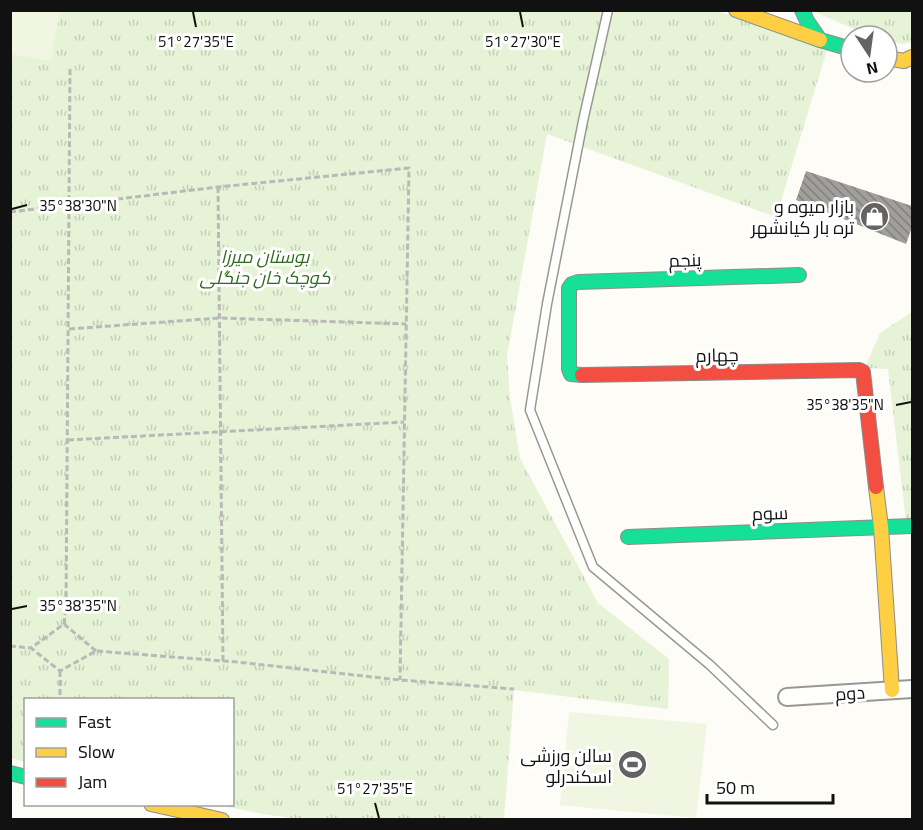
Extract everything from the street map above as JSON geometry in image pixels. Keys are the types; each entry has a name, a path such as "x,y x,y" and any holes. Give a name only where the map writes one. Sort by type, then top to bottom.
{"main road":[{"path":"736,10 839,45"},
{"path":"802,10 820,39"},
{"name":"پنجم","path":"571,374 569,369 569,288 572,284 799,274"},
{"name":"چهارم","path":"571,374 859,370 863,372 881,527"},
{"name":"سوم","path":"628,537 912,526"},
{"path":"881,527 892,690"},
{"path":"160,806 222,819"}],"street":[{"name":"دوم","path":"787,697 912,689"}],"lane":[{"path":"608,10 549,292 530,410 593,567 710,665 773,725"}],"path":[{"path":"31,648 64,624 66,607 70,69"},
{"path":"10,212 218,187 409,168 400,680"},
{"path":"218,187 223,662"},
{"path":"69,329 219,318 406,324"},
{"path":"68,440 405,422"},
{"path":"64,624 96,651"},
{"path":"10,646 31,648 60,671"},
{"path":"60,671 96,651 514,689"},
{"path":"60,671 60,698"}],"green space":[{"path":"10,11 60,11 51,61 11,54"},
{"name":"بوستان میرزا کوچک خان جنگلی","path":"11,11 718,11 827,50 776,217 547,134 507,356 510,398 520,458 598,603 669,659 668,709 514,690 504,819 297,819 223,806 234,806 234,698 24,698 24,762 11,758"},
{"path":"812,11 912,11 912,42 899,43 899,24 843,24"},
{"path":"912,312 912,520 906,521 888,369 865,368 880,333"},
{"name":"سالن ورزشی اسکندرلو","path":"569,712 707,724 696,818 560,805"}],"building":[{"name":"بازار میوه و تره بار کیانشهر","path":"806,171 912,206 912,227 906,244 796,200"}],"traffic: fast":[{"path":"802,10 820,40 839,46"},
{"path":"582,375 571,374 569,369 569,288 572,284 799,275"},
{"path":"628,537 912,526"},
{"path":"10,773 24,776"}],"traffic: slow":[{"path":"736,10 820,40"},
{"path":"899,60 904,61 912,57"},
{"path":"876,487 881,527 892,690"},
{"path":"160,806 222,820"}],"traffic: jam":[{"path":"582,375 859,370 863,372 876,487"}],"place":[{"name":"بازار میوه و تره بار کیانشهر","path":"875,216"},
{"name":"سالن ورزشی اسکندرلو","path":"633,765"}]}
